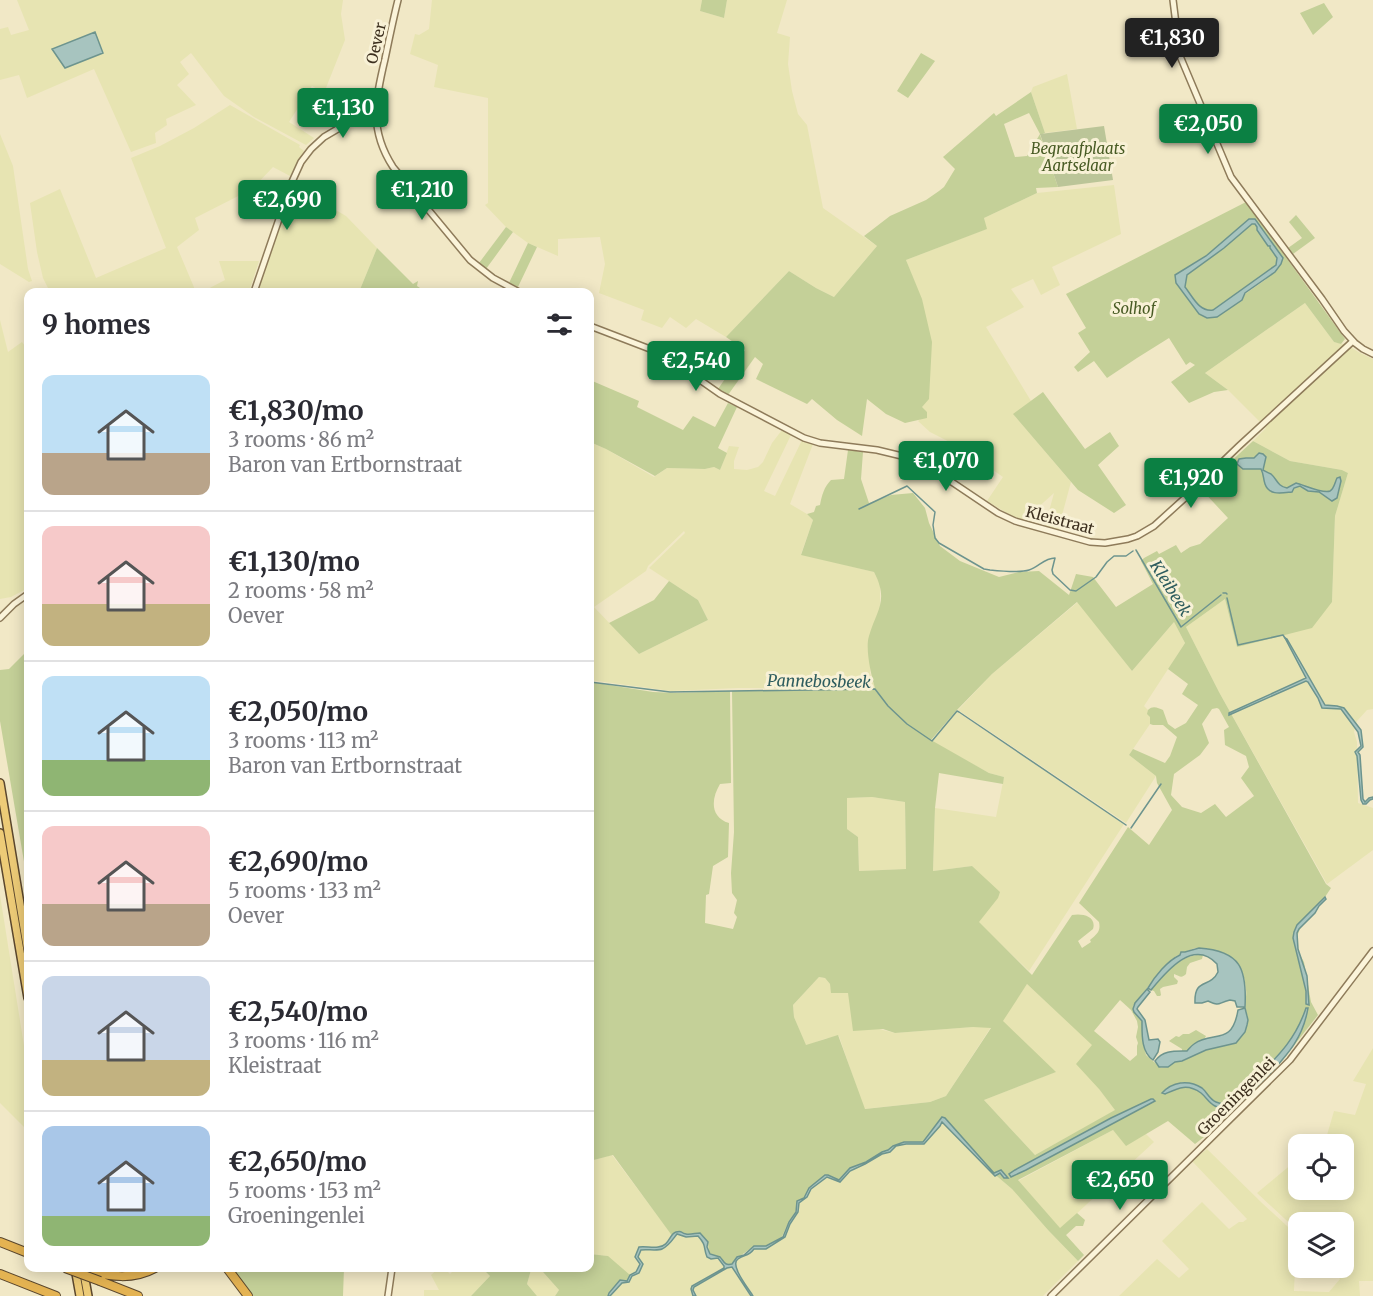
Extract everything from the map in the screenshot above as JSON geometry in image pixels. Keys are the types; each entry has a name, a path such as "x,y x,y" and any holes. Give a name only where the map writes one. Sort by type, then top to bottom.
{"highway":[{"path":"0,783 24,928"},
{"path":"0,833 24,974"},
{"path":"0,1242 24,1251"},
{"path":"78,1272 80,1296"},
{"path":"79,1272 88,1296"},
{"path":"86,1272 138,1296"},
{"path":"99,1277 128,1276 144,1272"},
{"path":"229,1272 248,1296"},
{"path":"0,1274 56,1296"}],"street":[{"name":"Oever","path":"375,112 398,0"},
{"path":"1173,0 1180,56 1226,168 1344,331 1363,349 1373,354"},
{"path":"255,288 291,184 301,162 324,137 363,114 375,112 385,154 400,176 470,260 493,278 512,288"},
{"name":"Kleistraat","path":"594,328 663,354 720,394 804,438 820,443 877,450 902,456 934,470 998,513 1015,521 1090,542 1105,543 1137,536 1154,526 1353,341"},
{"path":"0,618 24,597"},
{"name":"Groeningenlei","path":"1051,1296 1290,1060 1373,951"},
{"path":"388,1296 391,1272"}],"shaded area":[{"path":"17,0 343,0 341,14 345,40 324,93 312,86 289,122 314,138 306,145 254,117 224,96 191,53 180,62 189,74 177,85 196,105 166,119 167,125 155,133 156,143 131,152 94,69 27,98 19,75 0,80 0,29 8,27 11,35 29,30"},
{"path":"432,0 702,0 700,11 724,18 727,0 787,0 777,33 790,37 788,64 792,91 798,114 807,125 823,208 877,246 834,297 789,271 726,337 696,319 686,328 670,317 662,328 641,320 644,310 599,293 605,264 600,237 558,239 558,256 528,243 506,227 485,205 488,203 488,98 434,87 438,65 410,54 415,34 419,35 429,29"},
{"path":"1067,74 1077,129 1045,133 1031,92 1033,87"},
{"path":"230,105 300,145 299,147 304,151 290,176 273,167 252,189 195,218 199,230 177,247 194,288 48,288 43,278 37,252 30,203 60,189 96,278 166,248 131,158 194,128"},
{"path":"0,134 13,166 28,269 32,281 29,282 0,264"},
{"path":"1114,185 1121,234 1052,267 1060,285 1041,295 1033,279 1011,289 1024,307 986,327 1031,401 1014,415 1071,482 1058,530 1045,526 1054,493 1024,520 1010,515 987,501 1003,477 980,461 981,458 930,432 918,421 922,407 921,299 906,260 986,229 984,218 1037,193"},
{"path":"296,187 346,216 377,248 361,288 255,288 283,207 287,209"},
{"path":"219,261 259,261 250,288 210,288 225,280"},
{"path":"1305,303 1334,342 1347,345 1373,359 1373,709 1367,710 1357,721 1354,732 1357,742 1358,803 1373,808 1373,850 1327,884 1219,692 1186,627 1225,599 1237,647 1332,602 1335,516 1348,473 1290,461 1253,441 1266,428 1228,390 1205,373"},
{"path":"0,320 8,352 22,342 24,345 24,590 11,597 0,599"},
{"path":"782,430 791,435 764,491 775,496 802,440 813,444 790,504 813,520 801,554 874,572 880,584 880,608 875,621 870,673 875,688 738,688 671,691 594,681 594,607 594,444 654,477 667,468 705,469 714,467 720,470 729,446 739,447 734,469 747,470 758,467 772,443","holes":["684,531 685,533 649,568 698,600 708,620 639,654 594,607 646,571 648,566"]},
{"path":"1078,602 1132,671 1174,622 1185,643 1144,706 1148,710 1150,724 1129,755 1156,776 1126,823 958,710 992,674"},
{"path":"956,711 1124,824 1029,971 978,922 982,916 972,866 933,871 935,808 996,817 1004,777 989,773 931,741"},
{"path":"872,797 905,802 906,869 859,871 858,837 847,829 847,798"},
{"path":"0,895 24,1046 24,1127 0,1103"},
{"path":"819,977 825,978 830,984 832,993 848,993 879,1029 895,1033 991,1027 946,1096 930,1102 864,1109 839,1036 806,1046 794,1017 793,1005"},
{"path":"1027,984 1093,1045 1099,1089 1116,1110 1035,1155 984,1100 1055,1072 1002,1021"},
{"path":"1373,1048 1373,1281 1359,1281 1360,1296 1119,1296 1157,1259 1179,1278 1189,1269 1162,1241 1202,1202 1229,1229 1247,1219 1192,1161 1207,1149 1288,1227 1288,1278 1295,1278 1294,1291 1329,1292 1339,1278 1354,1278 1354,1212 1288,1212 1288,1222 1257,1193 1288,1167 1288,1200 1354,1200 1354,1134 1327,1134 1334,1111 1355,1115 1366,1084 1353,1081"},
{"path":"942,1119 992,1172 1012,1189 1078,1261 1043,1296 609,1296 608,1256 594,1254 594,1160 612,1155 673,1236 675,1234 698,1234 706,1243 708,1256 718,1257 730,1266 738,1258 745,1256 755,1248 766,1248 774,1243 798,1202 807,1197 810,1189 825,1176 849,1170"},
{"path":"1113,1130 1126,1145 1146,1134 1154,1142 1060,1229 1018,1181"},
{"path":"434,1272 450,1274 452,1272 486,1272 490,1276 471,1296 424,1296 424,1290 439,1290 431,1275"},
{"path":"530,1272 543,1272 559,1290 555,1296 537,1296 527,1284"}],"green space":[{"path":"702,0 727,0 724,18 700,11"},
{"path":"1324,3 1333,17 1313,35 1300,13"},
{"path":"921,53 935,61 908,98 897,91"},
{"path":"1031,92 1045,133 1040,135 1058,187 1036,188 1037,193 984,218 987,229 906,260 922,299 932,342 929,399 922,407 927,412 927,418 905,423 886,414 867,399 862,436 837,420 812,399 807,404 756,379 763,364 755,357 728,395 718,389 745,350 726,337 789,271 834,297 877,246 864,236 890,216 926,200 944,187 955,169 943,157 994,113 996,116","holes":["1029,113 1040,134 1027,156 1015,157 1004,124"]},
{"name":"Begraafplaats Aartselaar","path":"1104,126 1113,180 1058,187 1040,134"},
{"name":"Solhof","path":"1246,202 1345,339 1341,344 1334,342 1305,303 1205,373 1228,390 1214,392 1189,403 1171,382 1195,365 1190,362 1186,365 1169,338 1107,378 1094,361 1078,372 1074,367 1090,352 1078,333 1086,328 1066,294","holes":["1255,219 1281,264 1265,280 1245,294 1242,300 1217,317 1207,318 1199,314 1176,283 1175,275 1206,256"]},
{"path":"1296,215 1315,238 1293,254 1288,248 1302,238 1289,222"},
{"name":"Solhof","path":"1255,224 1270,246 1277,258 1276,265 1213,310 1204,309 1185,287 1187,275"},
{"path":"506,227 513,232 486,269 479,263"},
{"path":"528,243 537,247 518,287 509,283"},
{"path":"377,248 413,284 418,281 417,286 420,288 361,288"},
{"path":"594,382 639,401 637,407 683,430 693,416 715,427 728,403 737,407 718,448 727,453 720,470 714,467 705,469 667,468 655,476 594,444"},
{"path":"1043,392 1085,449 1110,432 1119,446 1098,465 1126,505 1114,513 1078,490 1013,414"},
{"path":"1253,441 1290,461 1348,473 1335,516 1332,602 1312,628 1237,647 1225,599 1186,627 1219,692 1326,884 1331,888 1300,929 1294,944 1304,962 1311,1002 1318,1015 1292,1048 1237,1107 1233,1103 1222,1104 1214,1101 1200,1087 1182,1082 1163,1093 1190,1087 1215,1106 1234,1108 1195,1144 1168,1121 1126,1146 1113,1130 1018,1180 1060,1228 1077,1213 1085,1220 1083,1226 1076,1226 1066,1235 1084,1255 1078,1261 944,1119 923,1143 905,1143 896,1146 849,1170 840,1181 827,1176 809,1189 804,1198 797,1201 795,1213 780,1239 767,1246 753,1247 737,1257 732,1264 726,1263 719,1256 709,1256 708,1243 699,1235 687,1236 681,1233 673,1237 613,1155 594,1160 594,683 653,692 730,691 731,783 720,784 714,801 715,812 729,823 728,857 713,866 709,894 706,895 705,923 733,929 737,917 734,913 737,900 732,893 731,873 734,832 732,691 875,688 870,669 868,641 880,605 881,590 874,572 801,555 813,520 807,514 814,512 816,506 820,505 824,491 831,480 844,479 848,450 863,452 861,479 869,503 891,495 913,493 925,508 940,546 960,561 999,577 1019,572 1039,571 1069,595 1076,574 1093,577 1116,607 1153,584 1141,561 1144,558 1157,551 1159,554 1176,545 1181,553 1200,544 1228,518 1201,489","holes":["1077,602 1132,671 1174,622 1185,643 1168,669 1188,684 1182,694 1198,705 1186,723 1175,729 1168,724 1163,710 1154,707 1148,710 1150,724 1163,725 1177,737 1170,756 1165,763 1133,749 1129,755 1156,776 1157,783 1172,810 1149,845 1128,827 1079,903 1099,922 1099,930 1090,940 1091,942 1082,948 1078,941 1093,929 1091,918 1084,915 1072,915 1032,975 979,922 998,898 1000,892 972,866 933,871 935,808 939,773 1003,784 1004,777 989,773 931,740 992,674","1217,708 1229,727 1224,730 1225,745 1246,756 1249,767 1241,778 1254,796 1226,817 1215,804 1201,813 1182,807 1171,795 1174,774 1200,755 1209,743 1202,724 1212,709","872,797 905,802 906,869 859,871 858,837 847,829 847,798","1195,948 1215,950 1231,957 1237,963 1244,979 1248,1022 1245,1031 1236,1043 1206,1050 1161,1068 1146,1055 1143,1021 1133,1006 1165,965 1180,955 1180,952","819,977 825,978 830,984 831,993 848,993 853,1031 883,1029 895,1033 973,1027 991,1028 946,1096 930,1102 865,1109 838,1035 806,1045 794,1017 793,1005","1027,984 1092,1045 1076,1064 1115,1110 1035,1155 984,1100 1056,1072 1003,1021","1120,1000 1131,1010 1137,1021 1137,1055 1130,1061 1094,1031"]},
{"path":"669,581 698,600 708,620 639,654 609,623 654,600"},
{"path":"24,654 24,862 0,721 0,670 9,669"},
{"path":"1203,955 1202,959 1190,963 1184,976 1174,974 1178,981 1177,984 1160,989 1160,996 1151,990 1177,963"},
{"path":"1196,1030 1206,1036 1204,1040 1187,1051 1182,1051 1169,1041 1176,1036 1189,1034"},
{"path":"594,1254 608,1256 630,1275 628,1281 623,1281 609,1296 555,1296 559,1290 543,1272 594,1272"},
{"path":"234,1272 344,1272 343,1296 252,1296"},
{"path":"486,1272 530,1272 527,1284 537,1296 471,1296 490,1276"}],"water":[{"path":"95,32 103,53 65,68 52,49"},
{"path":"1249,219 1255,219 1283,258 1275,272 1245,293 1242,300 1217,317 1207,318 1199,314 1176,283 1175,275 1206,256","holes":["1255,224 1277,258 1276,265 1213,310 1204,309 1185,287 1187,275"]},
{"path":"1259,453 1266,457 1263,470 1287,488 1296,483 1327,492 1340,477 1337,498 1332,501 1319,492 1308,491 1300,486 1294,488 1292,492 1273,492 1267,488 1261,469 1243,469 1237,464 1239,459 1254,458"},
{"path":"1285,638 1325,705 1344,708 1361,730 1363,747 1358,752 1363,799 1365,802 1373,797 1366,804 1363,804 1361,800 1355,752 1361,746 1358,732 1341,709 1322,708 1308,682 1229,715 1229,713 1306,678"},
{"path":"1325,897 1326,899 1297,933 1298,949 1307,976 1309,1005 1306,1004 1306,991 1293,938 1297,925"},
{"path":"1199,948 1224,953 1238,964 1245,982 1245,1007 1237,1007 1235,1001 1230,1000 1217,1004 1208,1001 1195,1003 1197,990 1215,977 1218,972 1217,964 1208,957 1199,955 1181,960 1151,990 1148,988 1162,969 1181,952"},
{"path":"1147,989 1150,992 1137,1009 1145,1020 1149,1040 1158,1039 1160,1042 1153,1060 1144,1048 1142,1021 1133,1009 1135,1003"},
{"path":"1245,1008 1247,1025 1245,1032 1236,1043 1206,1050 1168,1067 1159,1067 1155,1061 1165,1053 1187,1051 1201,1040 1221,1036 1231,1029 1238,1010"},
{"path":"1308,1008 1306,1019 1288,1053 1268,1076 1234,1108 1215,1106 1201,1093 1187,1087 1162,1093 1175,1084 1191,1083 1202,1088 1218,1103 1235,1102 1284,1049 1300,1024"},
{"path":"1151,1099 1155,1101 1026,1170 1011,1177 1009,1174 1111,1118"},
{"path":"942,1117 994,1173 1001,1170 1008,1178 1004,1178 1000,1173 995,1176 942,1122 924,1144 896,1146 890,1152 850,1171 840,1182 827,1177 811,1189 807,1197 799,1203 798,1212 785,1237 766,1249 754,1249 736,1262 744,1283 753,1296 732,1267 694,1287 696,1296 693,1296 692,1286 724,1266 718,1258 707,1257 704,1244 698,1236 686,1237 677,1234 662,1249 641,1250 638,1257 643,1264 639,1273 632,1276 629,1282 622,1283 608,1296 620,1280 627,1281 630,1275 636,1272 640,1264 635,1257 639,1247 662,1246 676,1232 700,1233 708,1242 707,1247 710,1254 720,1257 727,1264 732,1264 737,1257 744,1255 754,1246 766,1246 783,1237 796,1212 797,1201 804,1198 809,1188 825,1175 839,1180 850,1168 866,1162 893,1146 904,1142 923,1142"}],"waterway":[{"name":"Kleibeek","path":"859,509 907,486 935,512 933,525 935,538 939,543 984,569 990,570 1025,571 1033,569 1048,559 1055,558 1053,574 1070,590 1076,591 1096,577 1114,556 1126,556 1133,551"},
{"name":"Kleibeek","path":"1136,550 1181,627 1221,595"},
{"name":"Kleibeek","path":"1223,593 1227,594"},
{"name":"Kleibeek","path":"1227,598 1238,645 1283,635 1285,638"},
{"name":"Pannebosbeek","path":"594,682 670,692 875,689 888,706 907,724 932,741 957,711 959,712 1126,825"},
{"name":"Pannebosbeek","path":"1131,828 1161,784"}]}
